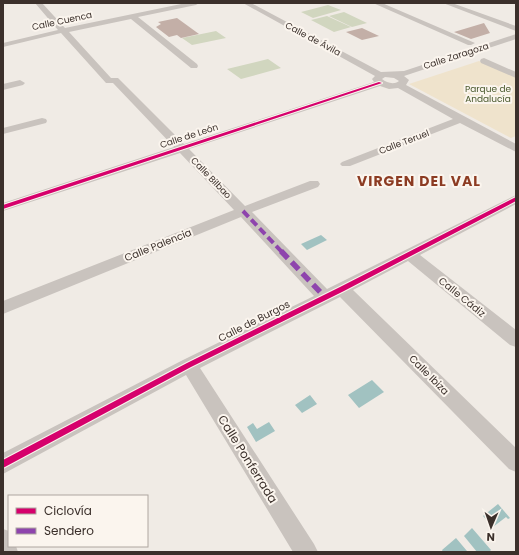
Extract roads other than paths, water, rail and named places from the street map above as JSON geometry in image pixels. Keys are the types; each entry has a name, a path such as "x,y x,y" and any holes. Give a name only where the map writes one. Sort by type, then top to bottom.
{"street":[{"path":"38,3 62,30"},
{"name":"Calle Cuenca","path":"3,45 62,30 196,3"},
{"name":"Calle de Ávila","path":"246,3 380,79"},
{"path":"376,3 471,43"},
{"path":"446,3 516,29"},
{"path":"137,6 146,13"},
{"path":"132,16 194,66"},
{"name":"Calle Bilbao","path":"62,30 109,81 114,80 182,148 324,297"},
{"name":"Calle Zaragoza","path":"400,80 516,36"},
{"name":"Calle Zaragoza","path":"400,80 516,43"},
{"path":"484,62 516,75"},
{"path":"380,79 388,86 400,80 461,119 516,149"},
{"name":"Calle de León","path":"3,207 182,148 380,79"},
{"path":"3,87 20,83"},
{"name":"Calle Teruel","path":"346,164 461,119"},
{"path":"3,131 42,121"},
{"name":"Calle Palencia","path":"3,308 243,211 314,184"},
{"name":"Calle de Burgos","path":"3,464 189,365 342,289 516,199"},
{"name":"Calle Cádiz","path":"409,254 516,340"},
{"name":"Calle Ibiza","path":"342,289 516,462"},
{"name":"Calle Ponferrada","path":"189,365 306,552"},
{"path":"3,540 6,552"}],"water":[{"path":"321,235 327,240 307,250 301,244"},
{"path":"372,380 384,392 359,408 348,395"},
{"path":"310,395 317,404 302,413 295,405"},
{"path":"269,422 275,431 256,442 247,427 253,423 257,429"},
{"path":"498,504 510,518 508,519 506,517 493,527 483,516"},
{"path":"472,528 491,550 489,552 477,552 464,536"},
{"path":"456,538 467,551 443,552 442,550"}],"district":[{"name":"VIRGEN DEL VAL","path":"419,181"}],"park label":[{"name":"Parque de Andalucía","path":"488,94"}]}
